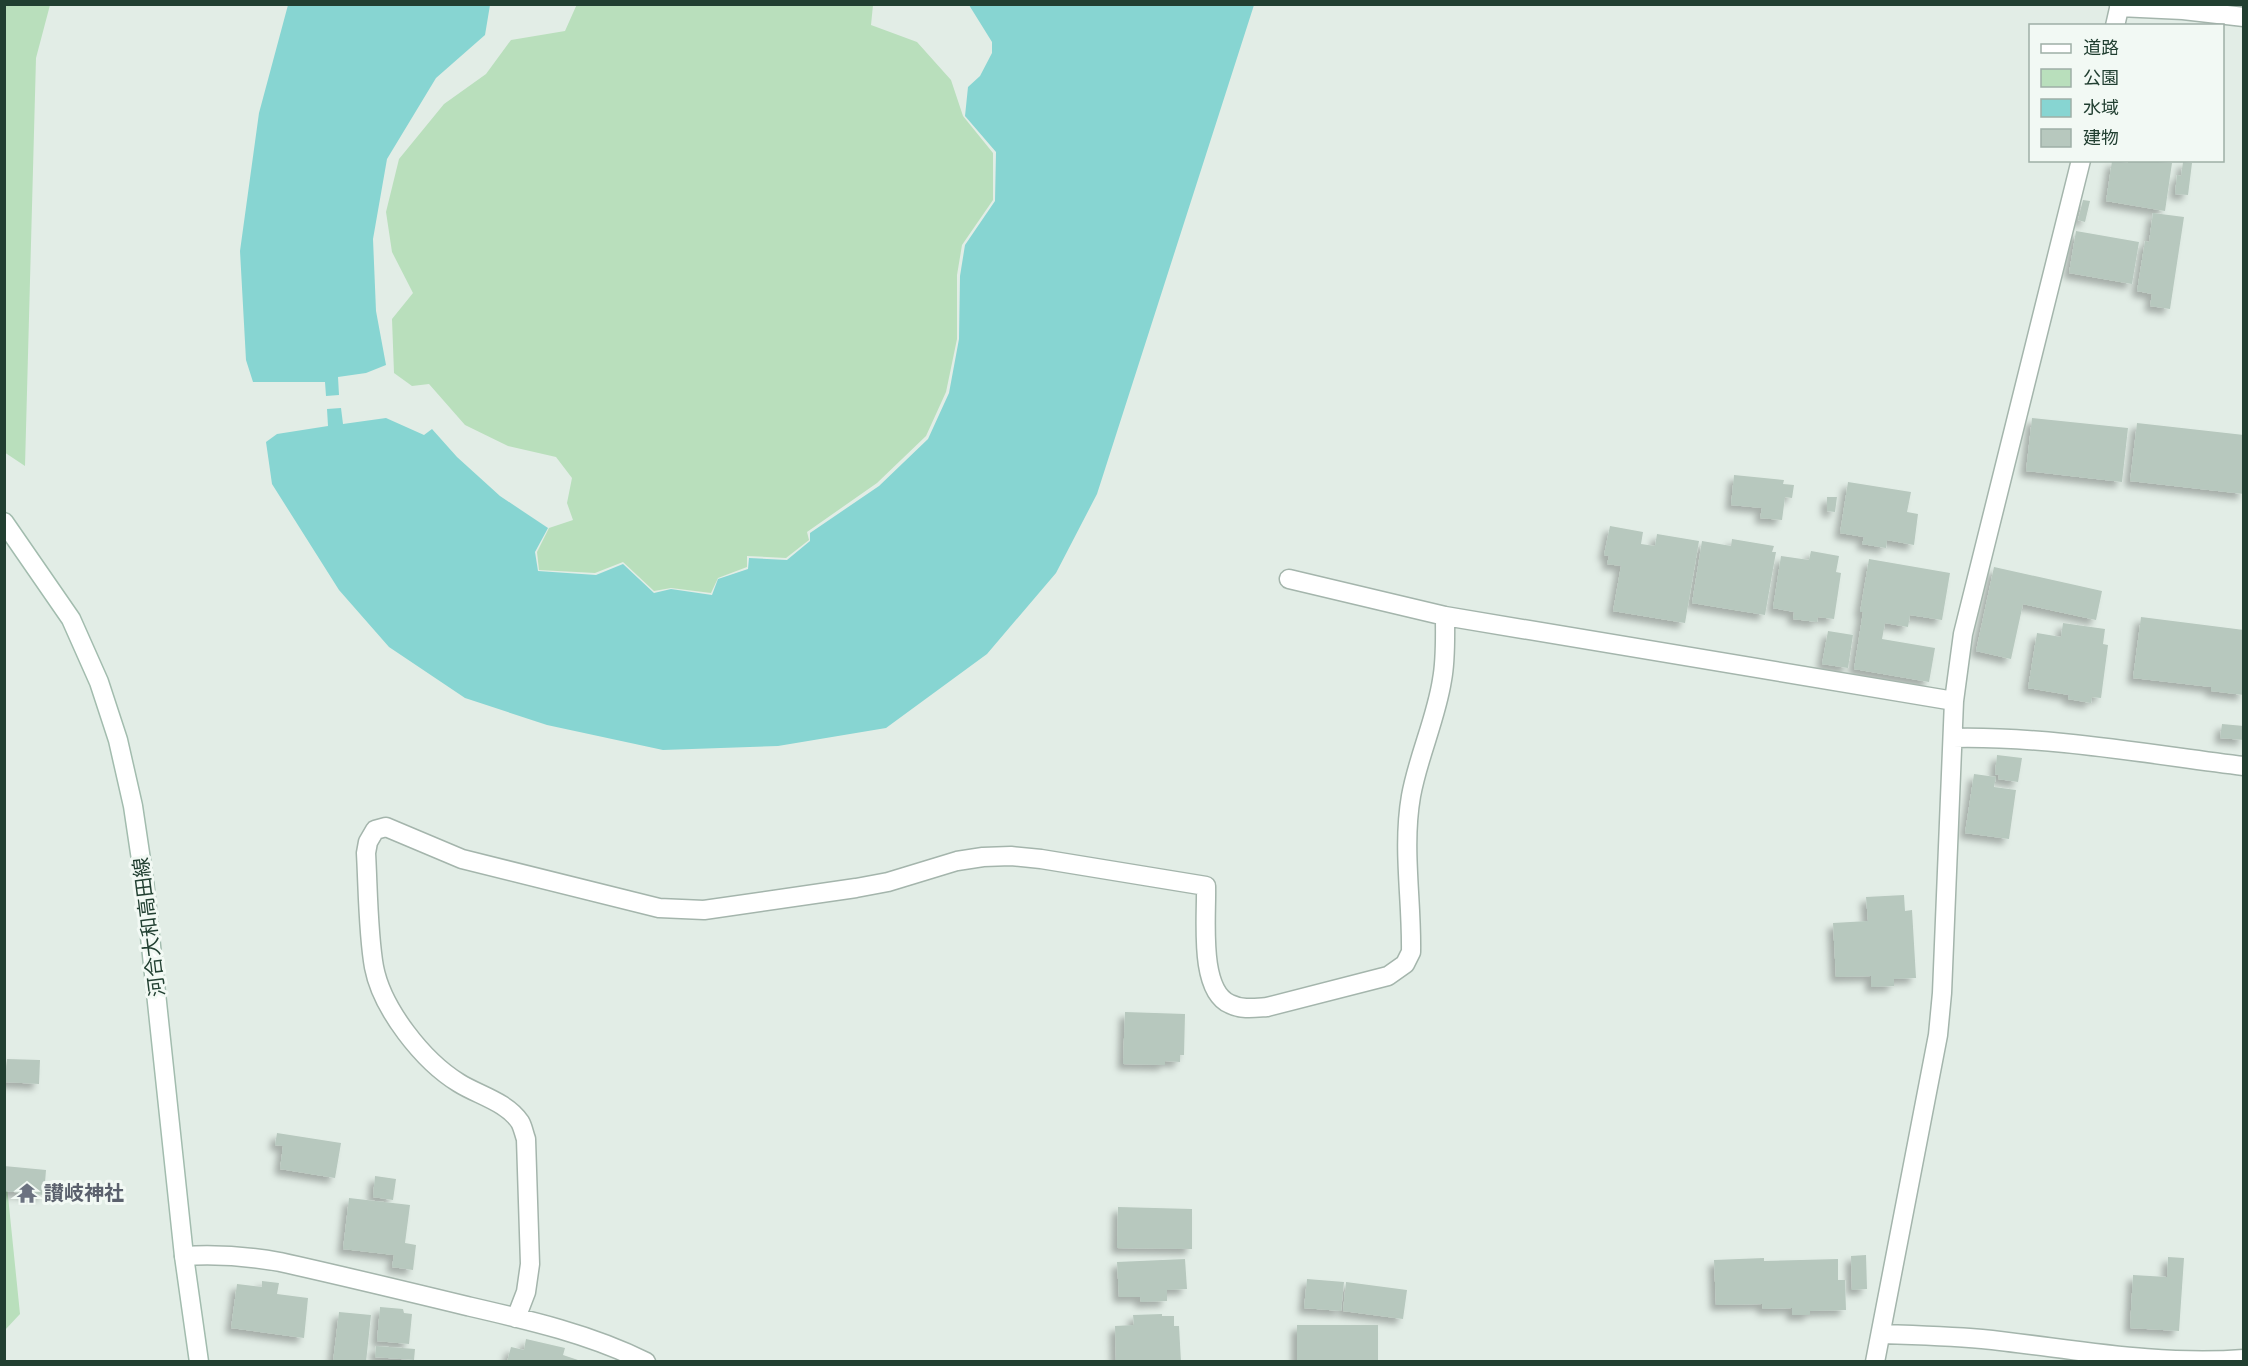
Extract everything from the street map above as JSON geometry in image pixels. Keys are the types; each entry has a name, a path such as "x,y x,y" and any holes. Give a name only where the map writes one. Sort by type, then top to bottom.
{"street":[{"path":"2116,24 2120,6 2244,17"},
{"path":"1875,1362 1938,1035 1942,993 1954,701 1963,634 2081,162"},
{"name":"河合大和高田線","path":"4,522 71,619 99,682 118,740 133,806 144,880 184,1256 199,1362"},
{"path":"1289,579 1445,616 1954,701"},
{"path":"516,1318 526,1292 530,1264 526,1139 520,1122 507,1109 459,1083 438,1067 418,1047 383,996 374,968 366,853 368,842 375,830 386,827 462,859 659,908 681,910 704,910 856,888 888,882 957,861 983,857 1011,856 1041,859 1206,886 1207,967 1215,989 1228,1004 1247,1009 1267,1007 1388,976 1405,964 1411,952 1406,864 1407,827 1411,794 1442,682 1445,660 1445,616"},
{"path":"1953,738 1996,737 2036,740 2244,766"},
{"path":"184,1256 216,1254 249,1256 280,1262 579,1335 646,1362"},
{"path":"1881,1334 1935,1335 2051,1355 2156,1360 2244,1359"}],"green space":[{"path":"577,4 873,5 871,25 917,42 951,80 963,116 993,153 993,200 962,245 957,275 957,339 946,392 926,436 877,483 807,532 809,540 786,558 747,556 747,567 718,578 711,593 671,588 654,591 623,562 595,573 539,570 537,552 549,528 573,520 567,503 572,478 556,457 508,446 465,425 429,384 412,386 394,373 392,319 413,293 392,252 386,212 399,159 444,104 486,74 511,40 565,31"},
{"path":"4,5 50,5 36,58 25,466 4,452"},
{"path":"4,1157 20,1314 5,1330 4,1330"}],"water":[{"path":"288,5 490,5 485,35 436,78 387,159 373,239 376,311 386,365 366,373 338,377 339,395 326,396 325,382 253,382 246,360 240,251 259,113"},
{"path":"969,5 1254,5 1097,494 1056,573 987,654 886,728 778,746 663,750 547,725 465,698 389,647 339,590 272,484 266,442 277,434 328,426 327,409 341,408 343,424 386,418 424,435 432,429 457,457 500,496 548,528 535,552 538,571 596,575 623,564 654,593 671,589 712,595 718,579 748,569 749,558 787,560 810,541 810,533 879,486 928,439 949,393 959,339 960,276 965,245 995,201 996,152 965,116 968,87 980,76 992,53 992,42"}],"building":[{"path":"2112,162 2172,163 2165,211 2106,201"},
{"path":"2183,162 2192,163 2188,195 2175,194 2177,175 2181,176"},
{"path":"2083,200 2090,201 2085,222 2078,220"},
{"path":"2153,213 2184,217 2170,309 2150,306 2152,294 2137,291 2145,241 2149,242"},
{"path":"2076,231 2139,242 2132,284 2069,273"},
{"path":"2032,418 2128,428 2122,482 2026,471"},
{"path":"2137,423 2244,435 2244,494 2130,481"},
{"path":"1734,475 1784,480 1783,484 1794,485 1792,498 1785,497 1782,520 1760,518 1762,508 1731,505"},
{"path":"1848,482 1911,492 1907,512 1918,514 1914,545 1887,540 1886,548 1862,544 1864,537 1840,533"},
{"path":"1827,497 1837,497 1835,512 1827,511"},
{"path":"1610,526 1643,532 1641,544 1655,546 1657,534 1699,541 1685,623 1613,611 1621,566 1607,564 1609,556 1604,555"},
{"path":"1732,539 1774,546 1772,552 1776,552 1765,615 1692,603 1702,541 1731,546"},
{"path":"1811,551 1839,556 1836,572 1841,573 1834,619 1818,617 1817,622 1793,619 1794,612 1773,608 1781,556 1809,560"},
{"path":"1869,559 1950,573 1942,620 1910,615 1908,627 1885,623 1882,639 1935,648 1929,682 1854,669"},
{"path":"1994,567 2102,591 2096,620 2023,604 2011,659 1976,651"},
{"path":"2141,617 2244,630 2244,695 2211,691 2211,687 2133,678"},
{"path":"2063,623 2105,629 2103,644 2108,645 2101,698 2092,697 2091,703 2068,699 2069,695 2028,688 2037,633 2061,637"},
{"path":"1828,631 1853,635 1848,668 1822,664"},
{"path":"2222,724 2244,726 2244,740 2220,738"},
{"path":"1997,755 2022,758 2018,782 1998,779 1999,775 1995,774"},
{"path":"1974,774 1996,777 1994,787 2016,790 2009,839 1965,833"},
{"path":"1904,895 1905,911 1912,910 1916,978 1894,979 1894,986 1871,987 1871,976 1836,977 1833,923 1868,921 1866,897"},
{"path":"1125,1012 1185,1014 1184,1055 1180,1055 1180,1062 1165,1061 1165,1065 1123,1064"},
{"path":"7,1059 40,1060 39,1084 5,1082"},
{"path":"277,1133 341,1143 335,1178 280,1169 283,1146 275,1145"},
{"path":"4,1166 46,1170 44,1195 4,1191"},
{"path":"375,1176 396,1179 393,1200 373,1197"},
{"path":"349,1198 410,1205 405,1243 416,1245 413,1270 392,1267 394,1255 343,1249"},
{"path":"1118,1207 1192,1209 1192,1249 1117,1248"},
{"path":"1866,1255 1867,1289 1852,1290 1851,1256"},
{"path":"2168,1257 2184,1258 2179,1331 2130,1328 2133,1275 2167,1277"},
{"path":"1764,1258 1764,1261 1838,1259 1838,1280 1845,1280 1846,1310 1810,1311 1810,1315 1792,1315 1792,1308 1763,1309 1762,1304 1716,1305 1714,1260"},
{"path":"1185,1259 1187,1289 1167,1290 1167,1301 1141,1302 1140,1297 1119,1297 1117,1262"},
{"path":"1307,1279 1344,1282 1341,1311 1304,1308"},
{"path":"262,1281 279,1283 277,1294 308,1298 304,1338 231,1328 237,1284 262,1287"},
{"path":"1346,1282 1407,1290 1403,1319 1343,1311"},
{"path":"380,1307 403,1309 404,1313 412,1314 409,1344 377,1341"},
{"path":"339,1312 371,1315 366,1362 333,1362"},
{"path":"1162,1314 1162,1316 1174,1316 1174,1326 1179,1326 1181,1362 1116,1362 1115,1326 1134,1325 1133,1315"},
{"path":"1297,1325 1378,1325 1378,1362 1297,1362"},
{"path":"526,1339 565,1348 563,1355 584,1362 507,1362 511,1347 524,1350"},
{"path":"376,1346 415,1349 414,1360 375,1357"}],"place":[{"name":"讃岐神社","path":"27,1193"}]}
